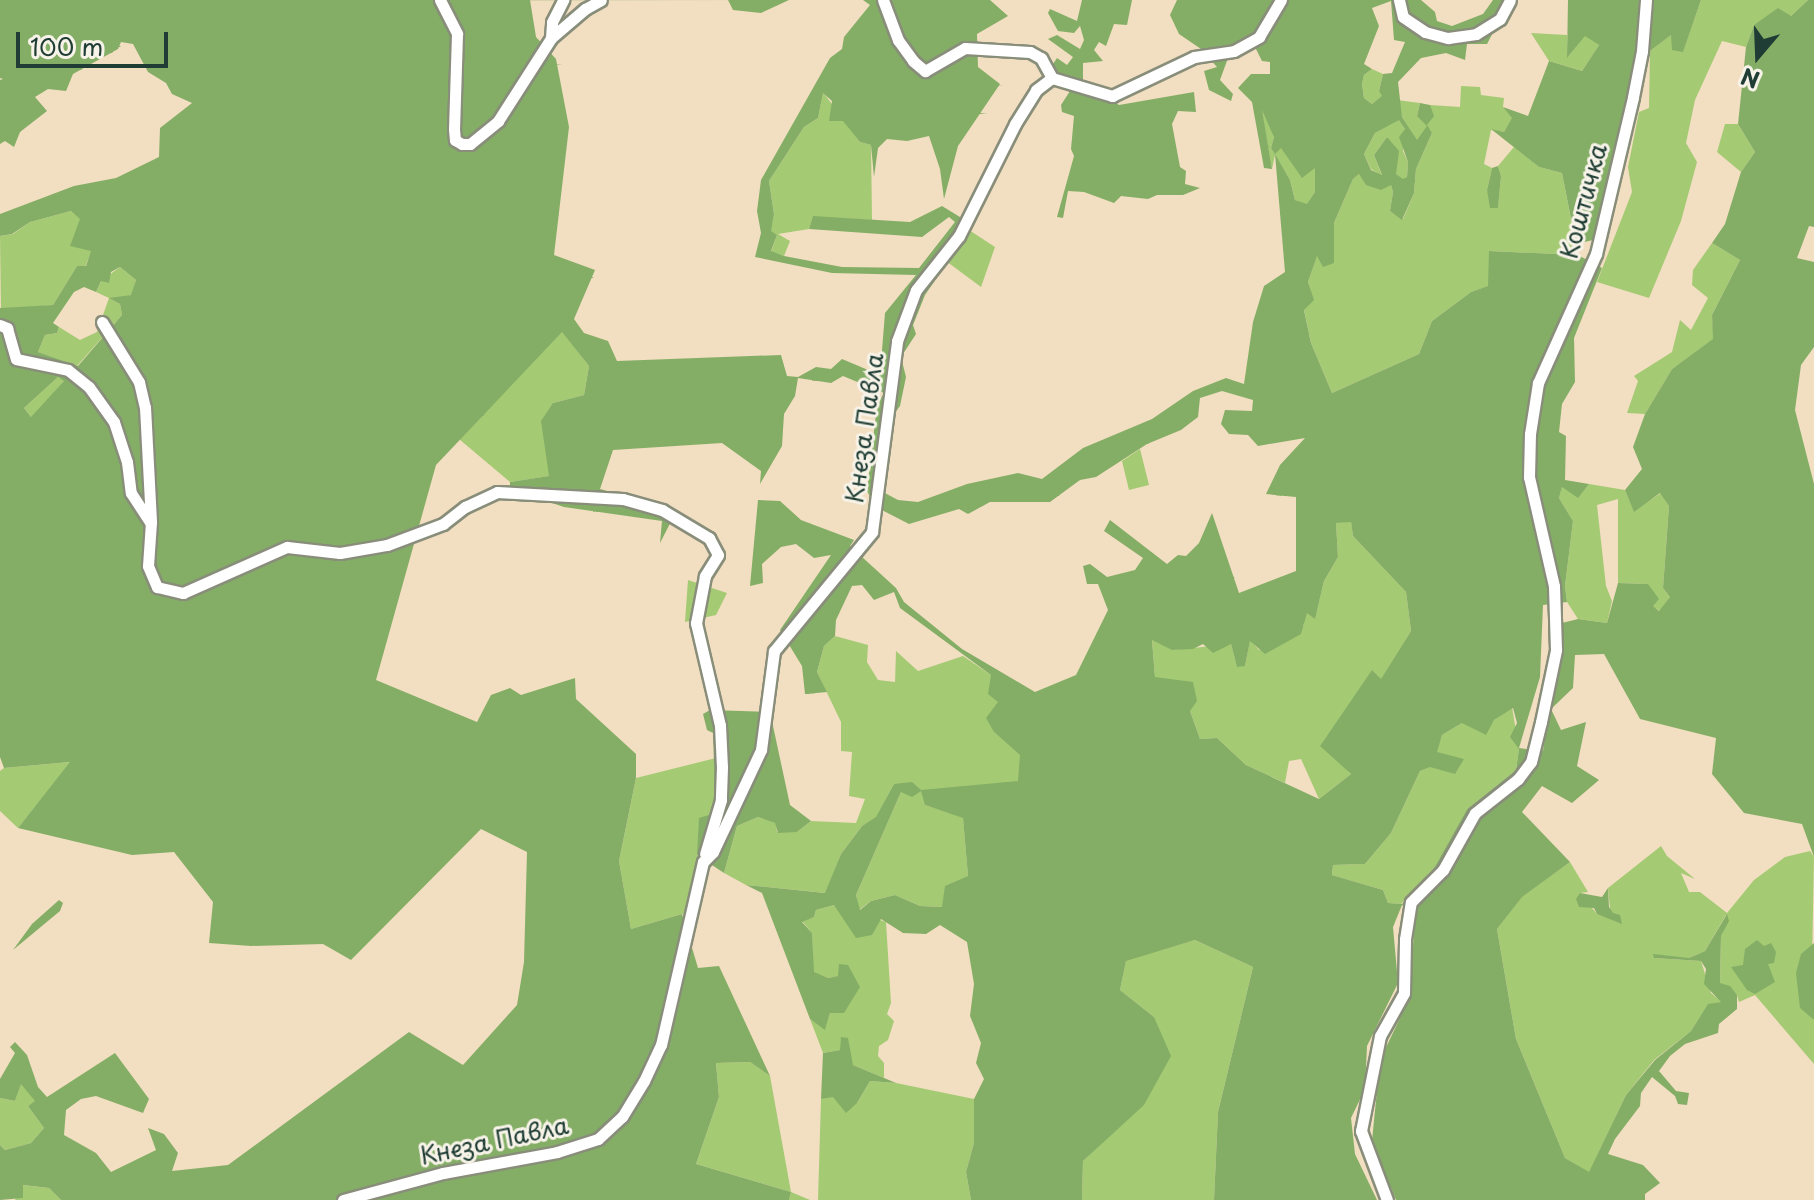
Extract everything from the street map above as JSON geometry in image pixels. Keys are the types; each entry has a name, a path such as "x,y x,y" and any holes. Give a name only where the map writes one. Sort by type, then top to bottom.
{"street":[{"path":"440,0 457,34 454,129 455,140 462,144 470,144 498,121 551,38 585,9 601,0"},
{"path":"551,38 552,22 563,0"},
{"path":"883,0 898,40 913,61 925,71 965,48 1030,52 1041,58 1052,78 1112,96 1194,57 1234,51 1259,37 1281,0"},
{"path":"1399,0 1403,17 1425,32 1448,38 1476,34 1500,19 1510,0"},
{"name":"Коштичка","path":"1387,1200 1361,1131 1380,1036 1404,993 1405,939 1411,902 1443,870 1475,813 1518,779 1531,762 1556,650 1554,586 1529,477 1534,406 1538,383 1596,254 1618,171 1642,51 1646,0"},
{"name":"Кнеза Павла","path":"343,1200 443,1173 557,1152 598,1139 622,1117 661,1045 703,862 713,852 761,750 774,651 872,532 897,341 916,290 959,236 1015,124 1036,90 1052,78"},
{"path":"102,322 123,351 139,382 145,407 151,522 148,566 157,587 183,593 287,547 340,553 387,545 443,524 465,507 497,492 623,499 662,510 709,538 718,555 705,576 696,623 720,725 722,767 721,800 703,862"},
{"path":"0,325 7,328 16,359 68,370 89,387 114,422 127,462 131,493 151,522"}],"green space":[{"path":"0,0 530,0 536,37 556,59 569,127 554,255 595,270 574,319 584,333 608,341 617,361 781,355 787,376 798,377 816,367 831,369 842,359 880,375 885,313 916,275 832,273 755,257 761,233 757,211 761,180 830,58 842,49 844,37 870,5 863,0 990,0 1008,16 977,34 978,67 1000,84 958,146 944,199 940,169 929,136 907,141 887,139 878,148 874,177 871,145 860,142 843,121 829,121 832,101 823,93 818,118 804,127 769,181 774,214 771,231 777,235 771,251 784,256 842,267 919,268 955,222 949,217 922,237 809,229 813,216 910,222 942,206 973,225 925,295 913,325 916,334 901,357 906,377 900,406 894,414 883,492 898,500 918,502 967,484 1018,473 1042,479 1083,448 1152,419 1193,391 1226,378 1244,384 1253,322 1264,286 1285,272 1275,154 1271,148 1274,137 1262,110 1272,169 1264,168 1252,102 1238,88 1251,74 1270,74 1270,62 1262,61 1255,47 1228,58 1220,80 1233,94 1231,101 1209,90 1204,71 1217,67 1201,49 1179,34 1170,15 1177,0 1421,0 1435,12 1437,21 1452,26 1483,14 1493,0 1510,0 1487,44 1467,44 1465,60 1446,53 1421,58 1398,82 1402,117 1417,140 1427,126 1417,116 1420,103 1430,105 1434,116 1427,125 1432,133 1416,169 1414,193 1402,220 1390,211 1391,185 1381,190 1366,185 1359,174 1353,179 1334,223 1334,263 1323,267 1317,256 1308,282 1314,300 1304,310 1311,343 1332,393 1419,354 1432,321 1471,292 1488,286 1489,251 1578,255 1602,268 1574,338 1575,382 1562,404 1559,432 1566,436 1565,480 1589,484 1578,498 1562,487 1559,498 1573,521 1565,586 1567,602 1543,605 1540,677 1519,748 1543,751 1562,623 1578,619 1607,623 1618,583 1648,584 1659,599 1653,606 1659,611 1670,597 1663,588 1669,506 1660,493 1634,512 1625,490 1642,469 1633,447 1645,414 1672,369 1713,339 1712,315 1740,260 1712,243 1725,224 1741,172 1755,152 1738,124 1746,47 1754,25 1778,8 1791,16 1808,0 1814,0 1814,227 1809,226 1797,258 1814,262 1814,347 1801,365 1795,410 1814,484 1814,857 1802,824 1744,813 1712,774 1716,738 1640,719 1604,654 1575,655 1573,688 1551,709 1561,730 1586,722 1577,766 1599,780 1572,803 1542,786 1522,812 1570,862 1522,897 1497,929 1516,1039 1565,1158 1589,1172 1626,1095 1655,1060 1691,1031 1708,1004 1721,1002 1704,984 1706,969 1701,961 1654,958 1653,954 1689,958 1705,951 1727,914 1729,921 1721,936 1720,983 1730,986 1737,995 1737,1009 1719,1024 1718,1033 1685,1044 1670,1056 1659,1071 1676,1091 1689,1093 1687,1105 1678,1104 1675,1096 1652,1077 1641,1093 1640,1106 1615,1139 1608,1154 1643,1165 1660,1183 1645,1194 1645,1200 1396,1200 1372,1141 1380,1060 1410,997 1415,912 1402,905 1393,927 1398,983 1367,1046 1365,1089 1351,1118 1355,1154 1377,1200 1214,1200 1218,1112 1253,967 1195,940 1126,961 1120,990 1154,1017 1171,1056 1144,1105 1083,1161 1082,1200 971,1200 966,1172 974,1143 974,1099 984,1079 976,1063 981,1043 970,1016 974,984 967,942 940,925 926,934 903,933 881,919 872,935 856,938 834,905 816,910 814,917 802,922 812,933 814,972 828,978 838,976 839,964 848,965 860,987 844,1013 830,1013 825,1030 810,1019 762,893 746,885 825,893 841,854 862,826 876,817 894,784 912,782 921,790 1018,781 1020,755 994,732 986,718 998,702 988,694 991,675 900,608 894,592 874,600 862,585 852,586 836,620 835,636 824,646 817,672 827,692 805,694 802,666 780,630 831,555 814,558 796,544 781,547 762,564 763,583 750,586 758,500 780,501 801,520 854,540 850,546 896,588 904,602 962,649 1035,692 1076,675 1108,610 1098,584 1087,584 1083,566 1090,564 1107,577 1135,570 1143,558 1104,531 1110,520 1167,564 1178,555 1186,556 1199,543 1212,513 1239,593 1296,571 1296,497 1266,494 1280,465 1305,438 1258,446 1248,435 1229,434 1221,424 1225,410 1252,411 1253,400 1222,391 1200,398 1198,417 1181,430 1147,444 1096,477 1080,480 1050,502 990,502 968,514 959,509 909,524 876,507 867,491 877,405 884,393 843,376 831,383 798,378 795,396 784,414 782,446 760,484 761,471 722,443 613,450 600,489 677,510 660,543 662,521 564,507 510,489 510,482 549,476 541,421 553,403 584,395 589,366 562,332 436,465 376,680 477,722 491,695 510,688 521,695 575,678 576,699 636,754 636,778 619,861 631,929 682,914 698,968 719,966 770,1076 750,1062 716,1063 719,1097 696,1164 791,1192 789,1200 61,1200 49,1188 23,1185 23,1198 0,1200 0,1145 5,1150 31,1143 44,1128 28,1106 35,1101 21,1084 15,1101 0,1098 0,1079 15,1053 10,1047 15,1042 27,1055 38,1087 47,1097 115,1053 149,1099 143,1113 96,1096 81,1099 66,1110 64,1135 96,1153 111,1172 156,1150 148,1128 164,1134 178,1153 172,1171 228,1165 409,1032 463,1065 517,1005 524,962 527,852 481,829 351,960 323,944 251,946 209,943 213,902 174,852 132,855 18,828 70,762 4,768 0,757 0,308 53,305 77,266 86,266 91,251 70,246 80,219 71,211 30,222 12,234 0,236 0,214 74,186 116,178 159,157 160,128 192,103 172,94 166,83 148,72 133,44 121,42 118,49 73,74 66,91 48,89 35,97 47,111 20,132 14,147 5,141 0,144 0,80 3,79 0,78","holes":["1391,1 1394,40 1405,42 1392,73 1383,74 1379,91 1382,96 1372,104 1364,98 1362,84 1364,75 1372,69 1364,64 1379,26 1372,8","1399,120 1405,129 1399,137 1408,162 1407,177 1403,179 1396,174 1399,151 1387,137 1374,155 1382,175 1371,170 1364,154 1375,133","1281,148 1302,178 1315,168 1315,192 1307,204 1295,200 1290,180 1275,154","120,267 136,280 131,295 109,298 120,304 122,315 78,366 38,352 45,335 57,333 59,327 53,323 74,292 84,287 96,292 101,281 109,283 111,272","58,377 64,381 31,417 24,408","1351,522 1353,536 1406,592 1411,631 1381,679 1372,670 1320,746 1351,774 1319,799 1246,765 1217,738 1200,739 1190,711 1197,701 1193,682 1155,677 1152,640 1172,650 1193,649 1203,644 1213,653 1231,644 1237,667 1245,666 1250,641 1265,654 1301,634 1307,613 1315,619 1324,581 1338,557 1336,523","1513,708 1517,723 1510,737 1519,749 1516,770 1467,809 1434,868 1402,904 1388,903 1383,890 1332,875 1333,865 1365,864 1391,833 1420,771 1430,767 1455,774 1464,759 1437,752 1442,735 1462,723 1486,735 1494,720","921,791 925,805 963,818 968,876 945,886 942,907 920,906 895,895 871,901 860,910 856,895 901,792 912,797"]},
{"path":"728,0 789,0 761,13 733,10"},
{"path":"1082,0 1132,0 1127,25 1114,24 1106,46 1099,42 1094,50 1103,61 1083,63 1083,81 1119,105 1194,92 1196,112 1178,111 1172,124 1180,167 1186,171 1185,184 1200,188 1183,195 1157,195 1148,199 1121,196 1114,203 1084,192 1068,191 1063,218 1057,217 1074,156 1071,149 1074,116 1062,112 1061,105 1070,91 1051,67 1057,58 1067,65 1073,57 1048,39 1057,35 1080,49 1084,40 1080,26 1074,33 1058,31 1048,13 1050,9 1077,21"},
{"path":"1568,0 1639,0 1635,55 1605,198 1593,240 1576,244 1562,173 1539,167 1491,129 1504,132 1512,118 1503,107 1528,116 1549,61 1582,71 1599,45 1585,36 1567,58"},
{"path":"1654,0 1701,0 1683,52 1672,50 1671,35 1650,51"},
{"path":"1701,0 1808,0 1791,16 1754,25 1746,47 1722,41 1695,100 1686,143 1697,162 1681,221 1649,298 1597,282 1632,192 1628,167 1639,112 1649,108 1650,51 1672,34 1683,51"},
{"path":"1531,33 1567,35 1568,57 1585,35 1599,45 1582,71 1549,61"},
{"path":"1372,69 1383,74 1379,91 1383,96 1372,104 1364,98 1362,84 1364,75"},
{"path":"1461,86 1480,87 1481,95 1504,98 1503,107 1513,118 1504,132 1491,130 1484,164 1492,168 1487,190 1491,200 1498,207 1501,176 1498,166 1514,147 1539,167 1562,173 1578,255 1490,251 1489,286 1471,292 1432,321 1419,354 1332,393 1311,343 1304,309 1313,300 1308,282 1317,255 1334,262 1334,223 1353,179 1359,174 1391,185 1390,211 1403,219 1414,193 1416,169 1432,133 1417,141 1402,117 1397,100 1420,103 1417,116 1430,105 1460,107"},
{"path":"823,92 860,142 871,145 872,220 813,217 809,229 778,234 790,241 784,256 771,252 777,235 770,232 774,214 769,181 804,127 818,118"},
{"path":"1261,108 1270,121 1274,137 1271,148 1275,153 1281,147 1315,167 1318,175 1315,192 1307,205 1295,200 1290,180 1275,155 1272,169"},
{"path":"1399,119 1405,129 1403,151 1408,162 1407,177 1403,180 1396,174 1396,159 1387,137 1374,155 1382,176 1371,169 1364,154 1375,133"},
{"path":"1725,124 1738,124 1755,152 1741,172 1717,152"},
{"path":"1498,166 1501,176 1498,208 1490,208 1487,190 1492,168"},
{"path":"71,211 80,218 92,250 85,267 77,266 53,305 1,310 0,236 13,234 30,222"},
{"path":"969,230 995,247 981,287 946,261"},
{"path":"1712,243 1740,260 1712,315 1714,339 1672,369 1645,414 1627,413 1638,381 1634,376 1672,352 1680,320 1691,330 1708,298 1692,285 1693,270"},
{"path":"120,267 136,280 132,295 111,299 120,304 122,315 77,366 38,352 45,335 57,333 59,327 80,340 97,332 109,298 96,292 101,281"},
{"path":"562,331 589,366 584,395 553,403 550,476 510,482 459,439"},
{"path":"58,377 65,380 32,418 24,408"},
{"path":"1140,449 1149,485 1129,490 1122,461"},
{"path":"1589,484 1625,490 1634,511 1661,493 1669,506 1663,588 1670,597 1660,611 1652,606 1648,584 1618,583 1618,499 1597,505 1606,586 1612,601 1607,623 1578,619 1567,602 1565,586 1573,521 1559,498 1562,486 1578,497"},
{"path":"1351,521 1353,536 1406,592 1411,631 1381,680 1372,671 1321,745 1351,774 1319,799 1301,759 1289,761 1285,783 1246,765 1217,738 1200,739 1190,711 1155,677 1152,639 1173,650 1231,644 1237,666 1245,666 1250,640 1259,650 1304,625 1303,617 1307,612 1315,618 1324,581 1338,557 1336,523"},
{"path":"688,580 727,593 716,615 685,622"},
{"path":"835,636 868,645 867,662 878,680 895,682 896,651 918,671 963,656 991,675 999,701 994,732 1021,755 1019,781 925,805 963,817 968,876 942,907 920,906 895,895 871,901 859,910 856,895 901,792 894,784 876,818 862,826 841,854 826,893 746,885 724,873 737,826 758,817 776,823 777,832 797,832 811,821 856,823 865,799 849,796 852,752 841,751 841,722 817,672 824,646"},
{"path":"1512,707 1519,749 1516,770 1467,809 1434,868 1401,904 1388,903 1383,890 1332,875 1333,865 1365,864 1391,833 1420,771 1429,767 1442,735 1462,723 1494,720"},
{"path":"710,710 770,712 790,805 811,821 797,832 778,833 775,823 758,817 737,826 724,873 697,855 699,818 712,814 715,797 713,733 707,730 703,714"},
{"path":"716,758 715,798 697,855 710,866 696,917 682,914 631,929 619,861 636,778"},
{"path":"71,762 18,828 0,811 0,771 4,768"},
{"path":"1661,846 1667,856 1695,879 1681,873 1689,892 1700,892 1727,913 1754,880 1785,857 1810,851 1814,857 1811,1014 1814,1020 1814,1064 1755,995 1739,1002 1737,995 1720,984 1721,936 1728,921 1726,915 1705,951 1689,958 1654,958 1701,961 1711,993 1722,1002 1708,1005 1691,1031 1654,1060 1626,1095 1589,1173 1565,1158 1516,1039 1497,929 1521,897 1570,862 1588,892 1580,893 1597,914 1611,918 1608,888"},
{"path":"1608,888 1609,907 1613,913 1620,915 1622,924 1597,914 1594,908 1579,907 1576,899 1580,893 1602,897"},
{"path":"59,900 63,903 60,911 13,950 32,924"},
{"path":"834,905 886,922 891,1003 887,1014 894,1021 888,1040 879,1046 878,1056 884,1063 884,1078 853,1065 840,1050 823,1053 810,1019 825,1029 830,1013 844,1013 839,964 839,976 828,978 813,973 812,933 802,921 814,917 816,910"},
{"path":"1195,940 1253,967 1218,1112 1214,1200 1082,1200 1083,1161 1107,1138 1154,1017 1120,990 1126,960"},
{"path":"1757,940 1764,946 1771,943 1776,952 1774,963 1768,964 1775,982 1755,994 1747,990 1731,967 1743,965 1745,949"},
{"path":"1814,943 1814,1020 1800,1008 1796,973 1801,954"},
{"path":"841,1037 848,1038 853,1065 896,1083 870,1081 857,1103 846,1113 833,1097 821,1099 823,1053 840,1050"},
{"path":"750,1062 770,1076 791,1192 696,1164 719,1097 716,1063"},
{"path":"870,1081 896,1083 974,1099 974,1143 966,1172 971,1200 818,1200 821,1099 833,1096 857,1103"},
{"path":"21,1083 36,1101 28,1106 44,1128 31,1143 5,1150 0,1145 0,1098 15,1101"},
{"path":"22,1185 49,1188 61,1200 15,1200"},
{"path":"791,1192 810,1200 789,1200"}]}
